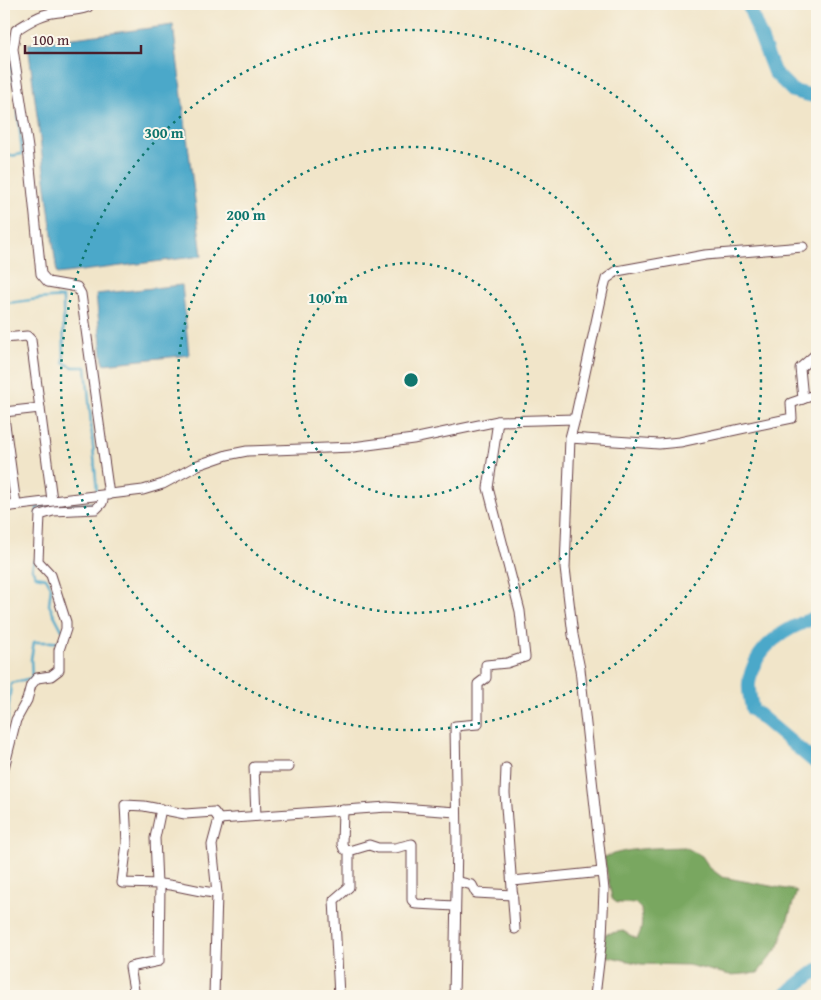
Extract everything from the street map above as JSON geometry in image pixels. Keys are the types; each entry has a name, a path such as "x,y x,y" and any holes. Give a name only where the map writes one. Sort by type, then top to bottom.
{"street":[{"path":"4,768 16,720 27,700 31,685 37,678 52,676 59,670 59,650 66,629 54,581 38,561 40,516 47,511 96,509 100,507 101,496 99,410 81,294 77,287 48,282 41,274 28,148 13,49 16,30 36,18 51,13 88,8"},
{"path":"595,996 602,937 604,890 580,669 573,635 566,576 570,438 606,279 617,271 705,254 803,247"},
{"path":"4,338 19,335 27,336 31,340 52,500"},
{"path":"803,399 800,368 817,353"},
{"path":"570,438 659,444 680,442 792,418 792,404 817,394"},
{"path":"4,412 40,408"},
{"path":"4,417 16,505"},
{"path":"4,507 143,490 163,484 198,465 246,451 353,447 413,439 498,421 575,419"},
{"path":"454,996 456,881 455,726 478,724 478,684 486,678 486,665 507,663 526,657 520,611 488,488 498,421"},
{"path":"256,816 254,767 289,767"},
{"path":"506,768 505,793 513,881 515,929"},
{"path":"217,893 183,889 176,884 122,883 127,843 125,805 185,814 214,812 219,819"},
{"path":"219,819 387,807 456,812"},
{"path":"134,996 130,967 159,961 159,884 155,838 161,809"},
{"path":"343,810 342,844 344,849 349,851 369,845 378,848 395,848 412,844 412,900 416,904 455,906"},
{"path":"214,996 217,893 212,845 219,819"},
{"path":"338,996 334,900 349,886 349,851"},
{"path":"513,881 602,872"},
{"path":"456,881 472,885 476,893 513,896"}],"green space":[{"path":"685,847 702,856 710,868 722,877 797,891 779,946 758,973 730,975 688,965 641,964 602,955 605,934 623,931 637,939 642,921 641,909 635,903 617,903 612,899 604,857 634,850"}],"water":[{"path":"173,25 202,256 57,274 28,44"},
{"path":"182,285 189,355 103,364 96,294"}],"waterway":[{"path":"748,4 774,72 793,91 817,97"},
{"path":"4,9 9,28 10,44"},
{"path":"10,59 15,88"},
{"path":"4,157 22,154 18,111"},
{"path":"4,301 6,303 63,298 64,363 73,367 86,367 98,503 37,507 37,514"},
{"path":"34,560 32,569 36,576 46,578 51,587 49,605 62,630"},
{"path":"817,617 805,621 773,640 757,659 749,683 752,709 817,764"},
{"path":"4,725 7,722 11,683 32,678 31,659 34,642 58,642"},
{"path":"783,996 817,970"}]}
